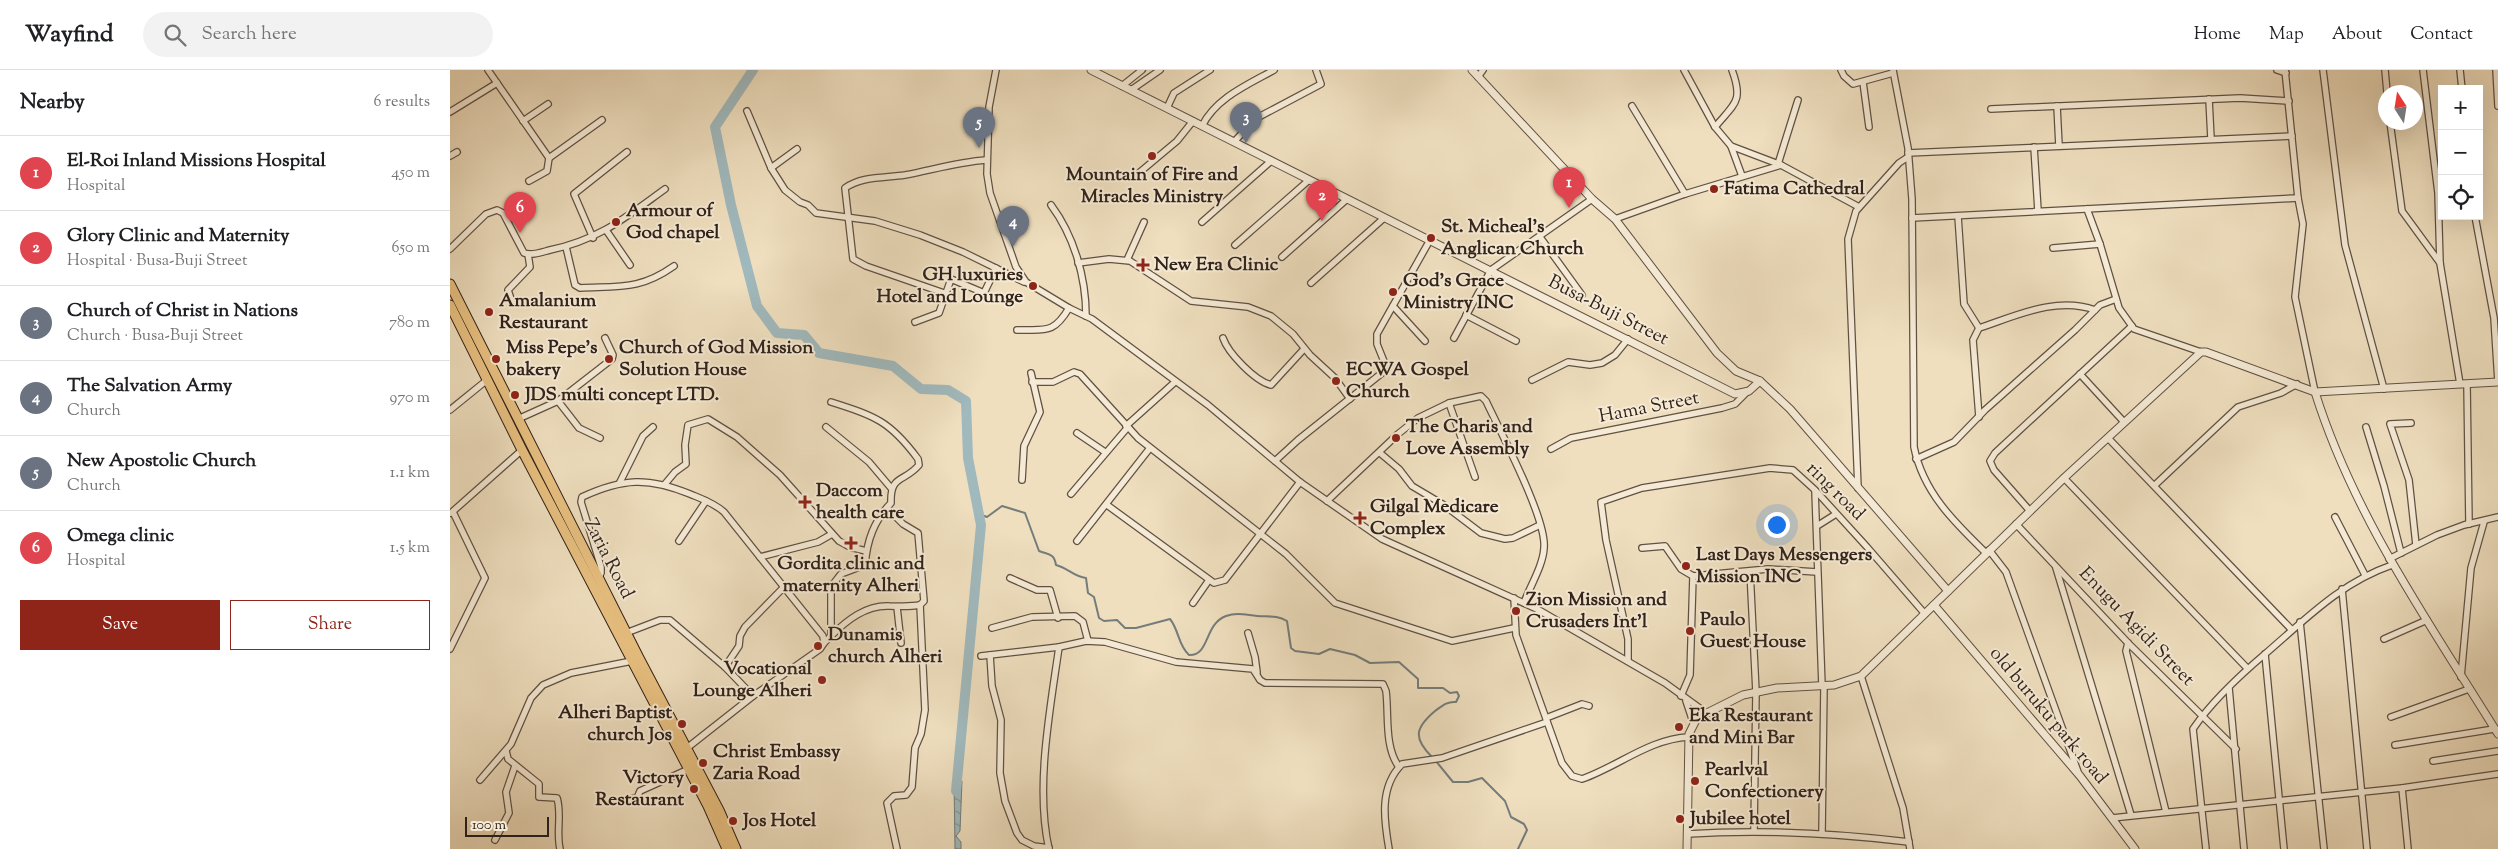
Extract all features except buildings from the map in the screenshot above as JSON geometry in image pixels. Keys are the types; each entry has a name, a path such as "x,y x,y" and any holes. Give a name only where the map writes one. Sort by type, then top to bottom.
{"highway":[{"name":"Zaria Road","path":"450,284 518,419 594,579 626,633 687,748 724,831 736,849"},
{"path":"450,305 522,450 594,579 632,662 724,831 727,849"},
{"path":"503,412 512,407"}],"street":[{"path":"488,70 549,158"},
{"path":"996,70 989,108 986,160 990,193 1018,273 1026,282"},
{"name":"Busa-Buji Street","path":"1091,70 1735,394 1749,391"},
{"path":"1122,86 1142,70"},
{"path":"1131,90 1160,70"},
{"path":"1167,108 1174,94 1210,70"},
{"path":"1202,126 1209,114 1231,94 1274,70"},
{"path":"1234,142 1255,119 1321,84 1316,70"},
{"path":"1472,70 1592,199 1615,219 1717,353 1736,371 1760,382 1790,409 1948,591"},
{"path":"1478,76 1483,70"},
{"path":"1684,70 1715,127 1731,146 1742,176"},
{"path":"1715,127 1737,102 1737,90 1732,70"},
{"path":"1841,70 1850,82 1863,82 1893,72 1908,155 1912,218 1914,447 1918,468 1932,493 1950,518 2006,572 2080,776"},
{"path":"2277,70 2285,72 2298,198 2303,224 2295,297 2315,392 2344,470 2391,562 2496,732 2395,745"},
{"path":"2323,70 2345,245 2384,389"},
{"path":"2385,70 2386,85"},
{"path":"2423,70 2438,193 2440,263 2463,384 2469,524"},
{"path":"2460,70 2462,85"},
{"path":"2496,70 2498,106"},
{"path":"1863,82 1869,127"},
{"path":"450,112 497,83"},
{"path":"1991,109 2240,98 2289,101"},
{"path":"2209,99 2211,139"},
{"path":"1780,164 1798,100"},
{"path":"522,121 548,104"},
{"path":"1632,106 1685,194"},
{"path":"2057,106 2058,146"},
{"path":"747,111 771,168 785,190 800,202 808,205 816,214 876,221 920,235 963,252 1026,282 1086,316 1208,405 1300,482 1382,539 1524,602 1628,661 1705,712"},
{"path":"529,181 547,170 549,158 602,120"},
{"path":"1140,172 1177,141 1193,121"},
{"path":"2391,130 2402,211 2440,263"},
{"path":"1858,488 1848,239 1858,207 1898,163 1908,155 2034,147 2292,136"},
{"path":"1731,146 1780,164 1858,207"},
{"path":"2034,147 2038,212"},
{"path":"771,168 797,149"},
{"path":"450,156 457,152"},
{"path":"593,238 574,194 627,152"},
{"path":"944,293 866,266 853,259 844,194 845,188 852,183 955,163 986,160"},
{"path":"1202,222 1271,160"},
{"path":"1615,219 1685,194 1780,164"},
{"path":"1235,245 1309,180"},
{"path":"450,249 486,214 497,210 503,213 521,250 528,254 566,247 593,238 665,189"},
{"path":"1912,218 2298,198"},
{"path":"1282,257 1348,199"},
{"path":"1454,338 1491,270 1592,199"},
{"path":"1051,206 1066,226 1085,291 1086,316"},
{"path":"2086,209 2100,244 2119,308 2134,329 2297,384 2315,392 2498,382 2495,311 2477,220"},
{"path":"1958,216 1964,304 1979,328"},
{"path":"1311,283 1384,218"},
{"path":"1127,260 1144,222"},
{"path":"606,230 630,264"},
{"path":"1540,237 1582,295"},
{"path":"1275,461 1298,440 1387,369 1377,344 1377,334 1430,240"},
{"path":"2053,248 2100,244"},
{"path":"566,247 575,285 580,288 635,286 656,278 674,266"},
{"path":"512,302 508,290 530,266 528,254"},
{"path":"1078,264 1109,259 1127,260 1139,265 1190,302 1248,308 1271,316 1293,334 1304,349 1335,378 1350,399"},
{"path":"915,322 938,313 944,293 951,279 984,293 996,268"},
{"path":"1916,459 1954,442 2100,305 2116,299"},
{"path":"1979,417 1973,340 1979,328 2046,306 2076,304 2095,310"},
{"path":"1392,306 1424,341"},
{"path":"1017,330 1050,329 1060,322 1069,308"},
{"path":"1466,315 1516,341"},
{"path":"2030,511 1994,470 1990,461 1995,453 2132,326"},
{"path":"518,419 558,401 612,360 612,355 605,338"},
{"path":"1223,338 1230,351 1254,374 1271,385 1304,349"},
{"path":"1532,380 1568,362 1590,365 1602,363 1615,355 1628,339"},
{"path":"1687,849 1689,737 1693,722 1705,712 1756,692 1845,683 1861,676 2064,478 2200,352"},
{"path":"1032,382 1053,382 1072,372 1077,372 1150,448 1286,554 1328,597 1341,606 1452,641 1514,628"},
{"path":"1022,480 1024,446 1040,412 1031,373"},
{"path":"2080,374 2124,422"},
{"path":"450,410 487,380"},
{"path":"1071,494 1127,426 1175,382"},
{"path":"1749,391 1760,382"},
{"path":"2155,485 2238,407 2281,393 2297,384"},
{"name":"Hama Street","path":"1552,448 1571,438 1722,408 1735,404 1749,391"},
{"path":"1327,501 1398,434 1418,418 1449,403 1481,396 1486,401 1527,491 1540,525 1544,550 1524,602"},
{"path":"558,401 579,428 600,438"},
{"path":"831,402 878,418 903,439 918,459 917,468 897,480 891,488 891,503 877,519 866,551 865,564 841,574 831,587 832,636"},
{"path":"1449,403 1475,477"},
{"path":"665,484 675,472 686,464 685,440 688,426 703,420 712,420 737,437 780,475 828,526 832,534 850,547 866,551"},
{"path":"2412,423 2390,424 2409,480 2416,545"},
{"path":"620,482 643,436 653,427"},
{"path":"826,427 869,462 891,488"},
{"path":"2366,427 2384,486 2401,553"},
{"path":"1077,433 1105,452"},
{"path":"2108,438 2291,629"},
{"path":"1078,541 1150,448"},
{"path":"450,649 485,578 451,513 522,450"},
{"path":"1380,453 1399,469 1412,486 1444,505 1481,533 1505,539 1513,538 1540,525"},
{"name":"ring road","path":"1628,661 1628,639 1606,540 1601,502 1642,488 1770,468 1793,470 1815,490 1925,614"},
{"path":"2064,478 2247,668"},
{"path":"594,579 601,568 581,500 582,497 620,482 665,484 706,501 724,512 823,636 824,643"},
{"path":"1106,505 1214,583 1224,580 1300,482"},
{"path":"1815,490 1823,686 1822,833"},
{"path":"679,541 706,501"},
{"path":"687,748 753,696 820,649 846,621 858,614 884,606 920,605 924,601 918,533 903,524 887,508"},
{"path":"1817,526 1836,514"},
{"path":"2336,517 2365,575"},
{"path":"2206,849 2193,729 2202,716 2247,668 2291,629 2342,589 2391,562 2401,553 2437,535 2469,524 2484,522 2491,517 2498,517"},
{"path":"2461,677 2471,568 2484,522"},
{"name":"Enugu Agidi Street","path":"2016,524 2128,643 2236,749"},
{"path":"760,557 818,542 832,534"},
{"path":"1642,548 1665,546 1681,568 1693,576 1768,569 1817,572"},
{"path":"2056,566 2131,815"},
{"path":"1750,571 1756,692 1754,831"},
{"path":"1693,576 1690,675 1683,697 1693,722"},
{"path":"1010,578 1037,590 1050,590 1058,618"},
{"path":"1193,603 1209,580"},
{"path":"725,666 739,646 740,636 745,627 783,588"},
{"path":"2342,589 2367,849"},
{"path":"1514,598 1514,628 1562,763 1572,776 1579,779 1587,777 1653,745 1670,739 1689,737"},
{"path":"897,849 887,803 894,796 906,795 912,787 915,748 921,734 925,710 920,605"},
{"name":"old buruku park road","path":"1934,605 2080,776 2135,849"},
{"path":"897,607 902,643"},
{"path":"992,628 1032,617 1058,618 1075,616 1081,618 1088,641"},
{"path":"626,633 660,620 670,620 725,666 753,696"},
{"path":"2384,639 2427,620"},
{"path":"2300,622 2324,849"},
{"path":"1248,633 1255,657 1257,674"},
{"path":"981,656 1059,647 1088,641 1120,645 1176,662 1253,669 1265,682 1383,684 1386,690 1390,745 1394,760 1399,767"},
{"path":"2128,643 2126,650 2166,812"},
{"path":"990,656 992,686 1001,720 1000,772 1005,801 1017,834 1022,840 1034,846 1049,848 1043,815 1045,749 1059,647"},
{"path":"2265,654 2284,849"},
{"path":"480,780 506,751 519,727 530,698 543,685 571,673 632,662"},
{"path":"1861,676 1904,808 1910,849"},
{"path":"2229,688 2244,849"},
{"path":"2391,717 2469,689"},
{"path":"1389,849 1385,807 1386,791 1399,767 1406,762 1442,758 1546,720 1582,704 1589,706"},
{"path":"506,751 508,759 539,784 539,797 557,798 560,807 558,828 560,849"},
{"path":"2432,761 2498,751"},
{"path":"495,840 509,813 506,792 515,766"},
{"path":"612,802 637,798 640,791 689,769"},
{"path":"2112,818 2402,788 2498,774"},
{"path":"2402,788 2408,849"},
{"path":"1687,834 1754,831 1822,833 1909,842"}],"water":[{"path":"957,777 962,781 960,831 956,836 961,842 961,849 955,849 954,779"}],"waterway":[{"path":"753,70 715,127 731,205 757,306 777,333 804,335 819,353 893,366 921,389 948,390 966,401 968,458 981,525 956,791"},
{"path":"979,514 987,517 1002,506 1025,513 1039,551 1052,556 1056,565 1086,578 1088,593 1094,597 1099,618 1104,621 1117,620 1125,628 1136,628 1170,619 1185,651 1189,655 1196,654 1201,650 1214,626 1226,616 1238,614 1276,617 1287,621 1291,648 1295,651 1319,654 1330,649 1355,655 1370,663 1399,662 1418,679 1418,688 1443,688 1450,693 1457,692 1459,696 1456,702 1447,703 1440,707 1428,717 1420,728 1419,739 1432,757"},
{"path":"1435,760 1453,782 1468,782 1482,778 1505,801 1511,817 1524,824 1527,830 1518,849"}],"place":[{"name":"Church of Christ in Nations","path":"1246,143"},
{"name":"New Apostolic Church","path":"979,148"},
{"name":"Mountain of Fire and Miracles Ministry","path":"1152,156"},
{"name":"Fatima Cathedral","path":"1714,189"},
{"name":"El-Roi Inland Missions Hospital","path":"1569,208"},
{"name":"Glory Clinic and Maternity","path":"1322,221"},
{"name":"Armour of God chapel","path":"616,222"},
{"name":"Omega clinic","path":"520,233"},
{"name":"St. Micheal's Anglican Church","path":"1431,238"},
{"name":"The Salvation Army","path":"1013,247"},
{"name":"New Era Clinic","path":"1143,265"},
{"name":"GH luxuries Hotel and Lounge","path":"1033,286"},
{"name":"God's Grace Ministry INC","path":"1393,292"},
{"name":"Amalanium Restaurant","path":"489,312"},
{"name":"Miss Pepe's bakery","path":"496,359"},
{"name":"Church of God Mission Solution House","path":"609,359"},
{"name":"ECWA Gospel Church","path":"1336,381"},
{"name":"JDS multi concept LTD.","path":"515,395"},
{"name":"The Charis and Love Assembly","path":"1396,438"},
{"name":"Daccom health care","path":"805,502"},
{"name":"Gilgal Medicare Complex","path":"1360,518"},
{"name":"Gordita clinic and maternity Alheri","path":"851,543"},
{"name":"Last Days Messengers Mission INC","path":"1686,566"},
{"name":"Zion Mission and Crusaders Int'l","path":"1516,611"},
{"name":"Paulo Guest House","path":"1690,631"},
{"name":"Dunamis church Alheri","path":"818,646"},
{"name":"Vocational Lounge Alheri","path":"822,680"},
{"name":"Alheri Baptist church Jos","path":"682,724"},
{"name":"Eka Restaurant and Mini Bar","path":"1679,727"},
{"name":"Christ Embassy Zaria Road","path":"703,763"},
{"name":"Pearlval Confectionery","path":"1695,781"},
{"name":"Victory Restaurant","path":"694,789"},
{"name":"Jubilee hotel","path":"1680,819"},
{"name":"Jos Hotel","path":"733,821"}]}
